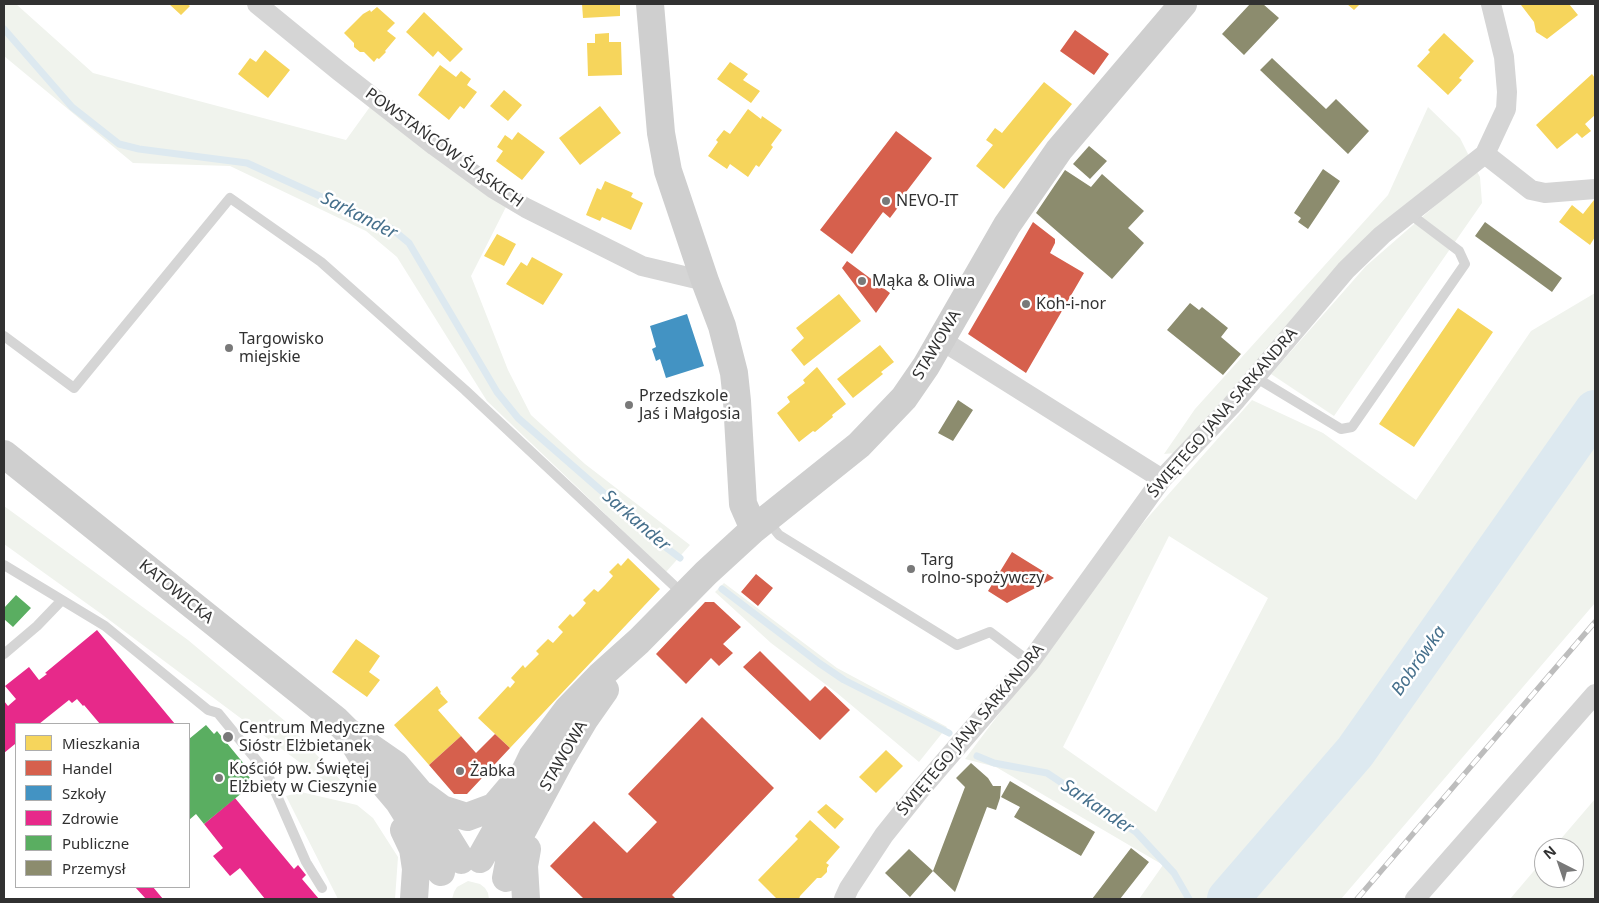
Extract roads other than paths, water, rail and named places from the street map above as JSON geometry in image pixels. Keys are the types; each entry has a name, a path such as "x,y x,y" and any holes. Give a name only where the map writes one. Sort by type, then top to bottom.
{"street":[{"name":"POWSTAŃCÓW ŚLĄSKICH","path":"258,4 339,71 435,146 526,208 642,266 705,281"},
{"path":"650,4 661,133 666,161 705,281 722,326 734,373 743,504 760,524"},
{"name":"STAWOWA","path":"432,899 434,884 461,864 498,827 532,757 568,709 600,676 639,642 706,572 760,524 860,444 904,398 926,366 1007,225 1059,150 1183,4"},
{"name":"ŚWIĘTEGO JANA SARKANDRA","path":"844,899 849,888 884,835 920,790 1030,662 1162,479 1231,406 1346,270 1382,235 1485,154 1506,109 1504,57 1491,4"},
{"path":"1485,154 1531,190 1544,193 1595,189"},
{"path":"941,340 1162,479"},
{"name":"KATOWICKA","path":"4,454 336,720 347,731 396,765 419,792 461,864"},
{"name":"STAWOWA","path":"509,889 510,857 562,757 584,720 639,642"},
{"path":"1416,899 1595,694"},
{"name":"KATOWICKA","path":"347,731 366,763 399,802 429,850 461,864"},
{"path":"419,792 442,809 467,817 494,807 505,796 532,757"},
{"path":"366,763 377,788 402,825 413,849 416,869 414,899"},
{"path":"526,899 524,866 528,844 529,820"},
{"path":"461,864 490,863 499,869 509,889"}],"lane":[{"path":"4,336 74,388 230,198 321,262 465,390 684,595"},
{"path":"1255,377 1341,429 1352,427 1465,264 1459,251 1410,214"},
{"path":"760,524 957,645 990,632 1030,662"},
{"path":"4,564 105,626 208,710 218,713 267,773 306,862 322,888"},
{"path":"4,654 37,626 62,600"}],"waterway":[{"name":"Sarkander","path":"4,29 72,107 119,144 139,149 247,163 392,229 409,243 497,392 518,418 680,558"},
{"name":"Bobrówka","path":"1228,899 1355,752 1595,411"},
{"name":"Sarkander","path":"722,589 844,680 949,733"},
{"name":"Sarkander","path":"977,756 994,763 1047,773 1136,832 1174,873 1189,899"}],"railway":[{"path":"1357,899 1595,622"}],"place":[{"name":"NEVO-IT","path":"886,201"},
{"name":"Mąka & Oliwa","path":"862,281"},
{"name":"Koh-i-nor","path":"1026,304"},
{"name":"Targowisko miejskie","path":"229,348"},
{"name":"Przedszkole Jaś i Małgosia","path":"629,405"},
{"name":"Targ rolno-spożywczy","path":"911,569"},
{"name":"Centrum Medyczne Sióstr Elżbietanek","path":"228,737"},
{"name":"Żabka","path":"460,771"},
{"name":"Kościół pw. Świętej Elżbiety w Cieszynie","path":"219,778"}]}
